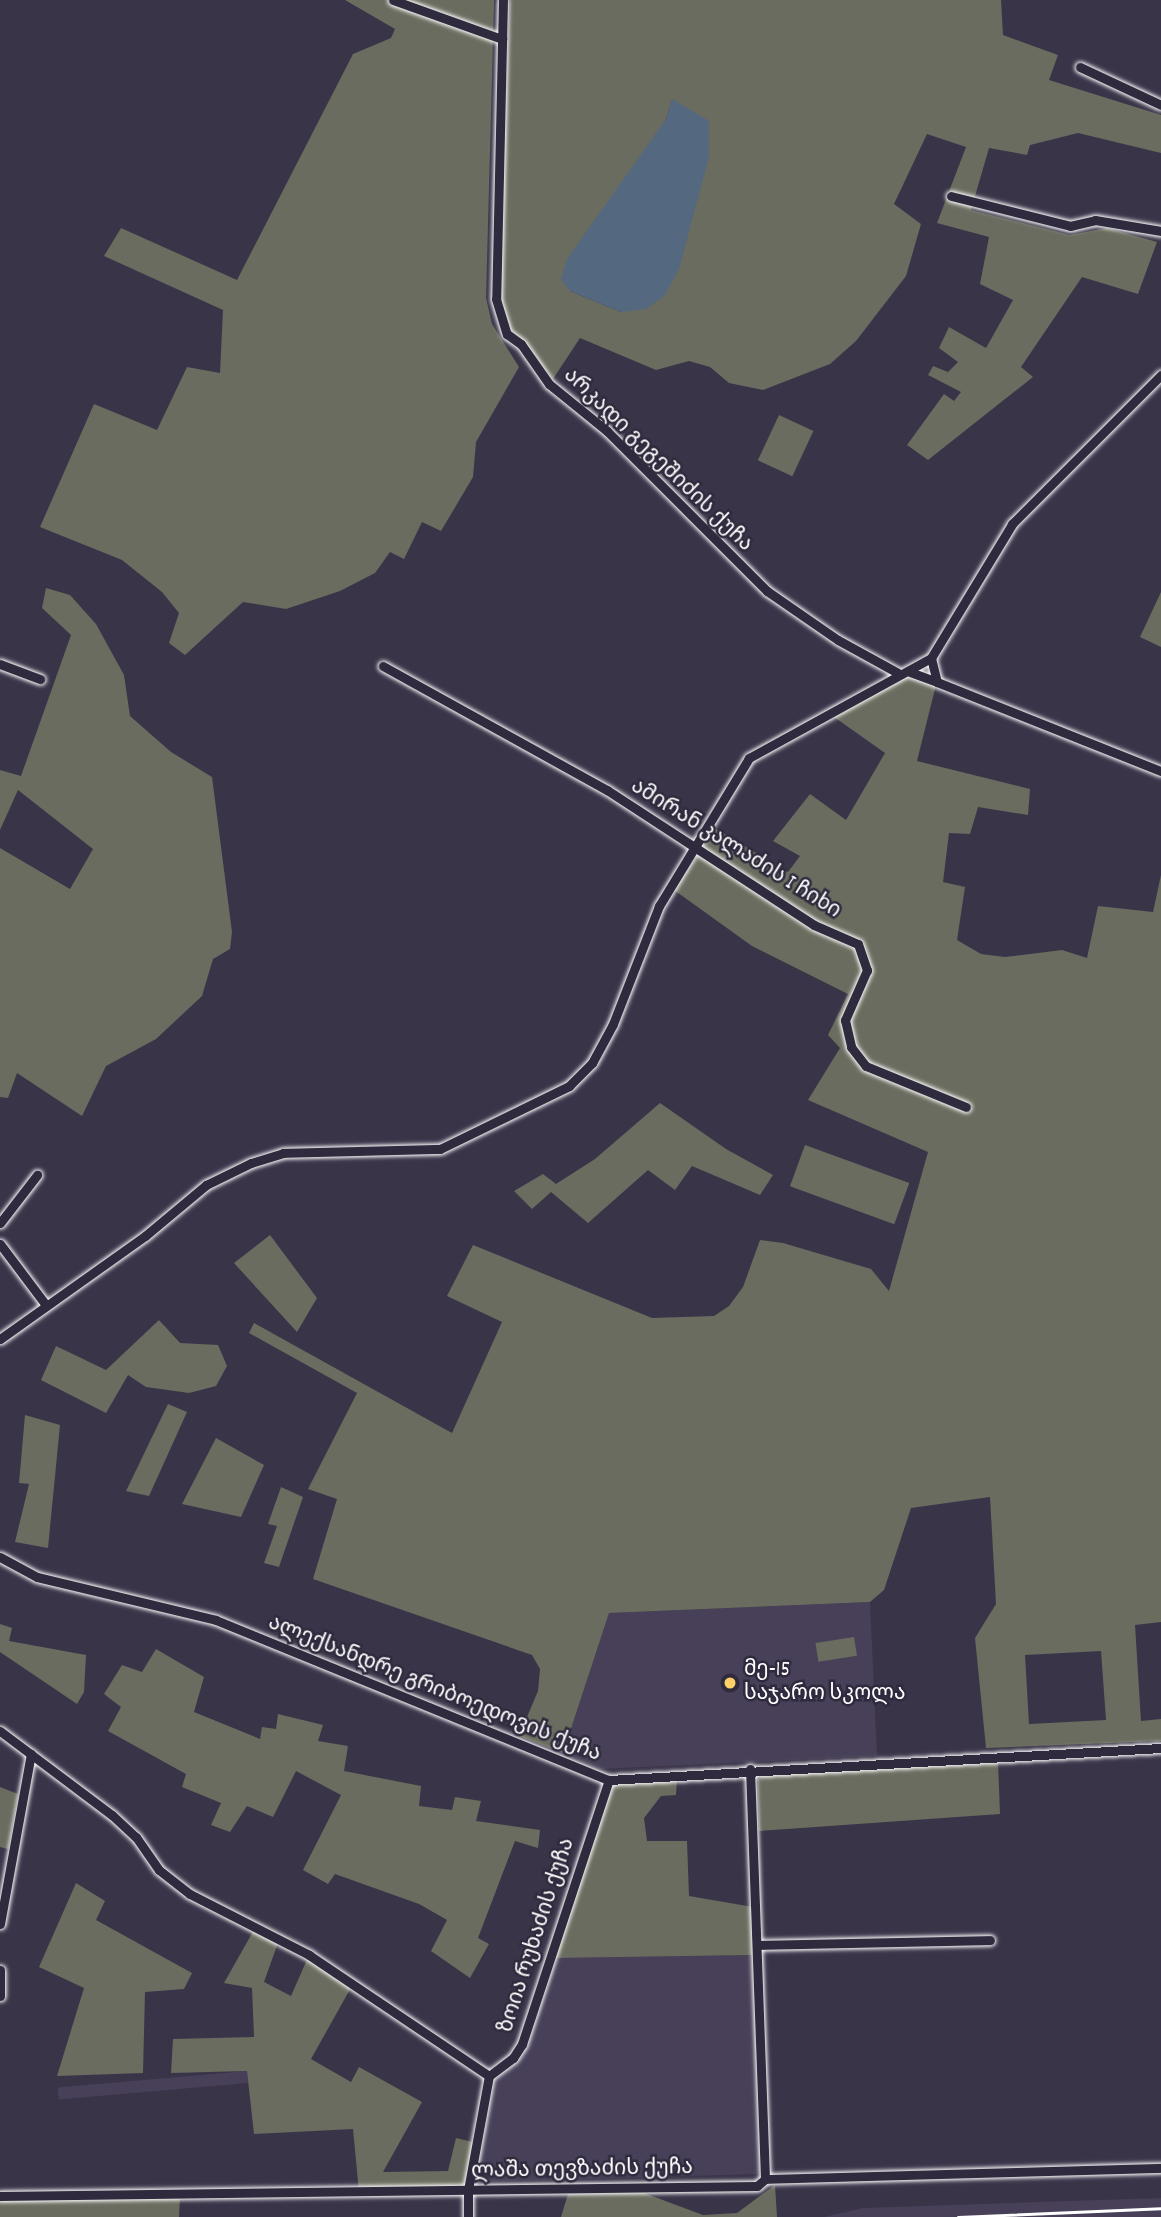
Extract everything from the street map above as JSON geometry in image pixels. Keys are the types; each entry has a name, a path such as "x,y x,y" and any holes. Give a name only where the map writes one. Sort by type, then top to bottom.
{"street":[{"path":"393,0 502,38"},
{"name":"არკადი გეგეშიძის ქუჩა","path":"503,0 496,299 507,334 521,344 549,384 607,431 768,592 838,640 898,673"},
{"path":"1080,67 1161,106"},
{"path":"951,196 1070,226 1094,220 1161,231"},
{"path":"910,673 931,658 1012,524 1157,388 1161,375"},
{"path":"931,658 937,681"},
{"path":"0,664 40,679"},
{"name":"ამირან კალაძის I ჩიხი","path":"383,666 607,790 696,851 814,925 858,944 867,970 845,1020 851,1047 866,1066 965,1107"},
{"path":"0,1339 145,1236 206,1185 251,1163 282,1153 440,1149 569,1086 592,1063 608,1034 659,906 696,851 749,758 898,673 910,673 937,681 1161,771"},
{"path":"0,1223 37,1175"},
{"path":"0,1244 47,1305"},
{"name":"ალექსანდრე გრიბოედოვის ქუჩა","path":"0,1557 37,1577 216,1620 609,1780 750,1769 1161,1748"},
{"path":"0,1731 136,1837 159,1870 190,1894 309,1955 489,2076 468,2190 468,2217"},
{"path":"0,1924 31,1754"},
{"path":"750,1769 759,1945 765,2179"},
{"name":"ზოია რუხაძის ქუჩა","path":"489,2076 513,2058 522,2044 609,1780"},
{"path":"759,1945 990,1940"},
{"path":"0,1970 0,1996"},
{"name":"ლაშა თევზაძის ქუჩა","path":"0,2196 757,2186 765,2179 1161,2168"}],"shaded area":[{"name":"მე-15 საჯარო სკოლა","path":"870,1602 877,1756 600,1769 563,1753 609,1613"},
{"path":"754,1955 763,2168 759,2174 475,2182 495,2076 519,2060 528,2046 556,1958"},
{"path":"247,2071 248,2083 59,2100 58,2088"},
{"path":"1161,2198 1161,2217 824,2217 863,2208"}],"green space":[{"path":"345,0 494,0 486,298 492,324 519,367 476,442 473,477 441,531 422,522 404,559 390,552 375,573 340,591 286,609 243,602 185,655 169,643 179,613 162,592 122,560 40,527 94,404 157,430 187,367 220,373 223,310 104,256 121,228 237,280 353,54 391,38 395,29"},
{"path":"510,0 1001,0 1003,35 1058,55 1049,80 1161,115 1161,153 1078,133 1030,145 1027,155 989,148 971,210 1070,235 1107,228 1157,242 1138,294 1082,277 1021,367 1033,377 928,460 907,445 944,394 954,401 961,392 928,375 933,366 948,372 958,362 939,348 949,327 986,348 1013,300 980,284 989,237 937,223 966,147 927,134 894,204 921,224 906,276 856,341 830,364 763,390 729,383 710,367 689,361 656,370 580,338 553,379 502,319 500,269","holes":["672,100 621,312 570,291 666,119"]},
{"path":"779,415 813,431 792,476 758,460"},
{"path":"46,588 70,595 96,624 124,675 130,716 171,752 212,777 232,932 230,949 213,959 202,996 156,1039 106,1066 82,1116 17,1073 8,1098 0,1097 0,848 70,889 93,849 18,790 0,830 0,770 21,776 71,635 42,608"},
{"path":"1161,592 1161,647 1140,637"},
{"path":"905,676 936,685 917,761 1030,789 1028,815 978,807 970,834 949,833 943,882 965,887 957,940 981,954 1005,957 1062,950 1087,958 1098,906 1153,912 1161,875 1161,1622 1135,1625 1141,1721 1161,1719 1161,1741 986,1748 975,1638 996,1604 990,1497 911,1508 884,1590 870,1602 609,1613 563,1753 519,1736 538,1691 540,1669 532,1655 313,1579 337,1499 308,1489 357,1393 249,1333 254,1323 452,1433 502,1322 447,1296 473,1245 652,1318 714,1316 729,1306 743,1287 760,1240 783,1243 871,1269 889,1291 928,1152 808,1100 840,1048 828,1035 848,994 752,946 674,890 716,829 788,872 800,856 773,841 810,794 846,820 885,753 834,717","holes":["1101,1651 1106,1720 1029,1724 1025,1655"]},
{"path":"660,1103 726,1149 773,1175 760,1195 692,1166 675,1190 648,1170 588,1223 551,1192 532,1209 514,1191 543,1174 556,1184 595,1159"},
{"path":"805,1145 909,1183 894,1224 790,1186"},
{"path":"270,1235 317,1298 297,1332 234,1263"},
{"path":"159,1320 180,1343 218,1345 227,1366 216,1386 189,1393 146,1387 128,1375 106,1413 41,1380 56,1346 106,1370"},
{"path":"168,1404 187,1412 149,1496 126,1491"},
{"path":"25,1415 60,1425 48,1548 15,1542 29,1484 19,1483"},
{"path":"216,1438 264,1465 241,1517 182,1504"},
{"path":"281,1487 303,1497 279,1567 264,1563 277,1526 268,1524"},
{"path":"0,1624 12,1628 9,1641 86,1655 84,1692 77,1704 0,1652"},
{"path":"854,1637 857,1656 818,1662 815,1643"},
{"path":"156,1649 204,1677 194,1712 260,1739 262,1727 276,1729 278,1714 323,1725 318,1741 348,1746 344,1771 421,1786 419,1806 452,1810 455,1797 481,1801 476,1821 540,1830 538,1848 515,1841 478,1938 489,1944 470,1978 431,1951 447,1920 419,1904 335,1874 328,1884 303,1870 341,1795 296,1771 273,1817 247,1806 230,1832 211,1825 221,1803 182,1787 186,1774 108,1731 121,1707 104,1694 122,1665 142,1672"},
{"path":"998,1762 1000,1814 759,1831 758,1780 764,1773"},
{"path":"677,1778 676,1795 661,1796 644,1818 647,1841 687,1841 689,1896 753,1907 754,1955 556,1958 612,1783"},
{"path":"0,1787 18,1794 8,1849 0,1847"},
{"path":"76,1883 105,1901 96,1920 192,1973 184,1989 145,1992 143,2073 57,2076 84,1988 39,1967"},
{"path":"255,1928 279,1940 264,1982 291,1996 309,1955 353,1984 311,2059 351,2082 359,2067 422,2102 383,2172 448,2171 456,2138 477,2143 468,2190 359,2192 353,2129 254,2134 247,2071 171,2073 173,2039 254,2037 252,1988 224,1983"},
{"path":"775,2185 777,2217 561,2217 568,2194 644,2193 703,2215 737,2213"},
{"path":"180,2198 179,2217 0,2217 0,2201"}],"water":[{"path":"672,99 709,121 709,157 679,269 664,296 646,309 621,312 570,291 561,279 567,259 666,119"}],"railway":[{"path":"958,2217 1161,2208"}],"place":[{"name":"მე-15 საჯარო სკოლა","path":"730,1683"}]}
